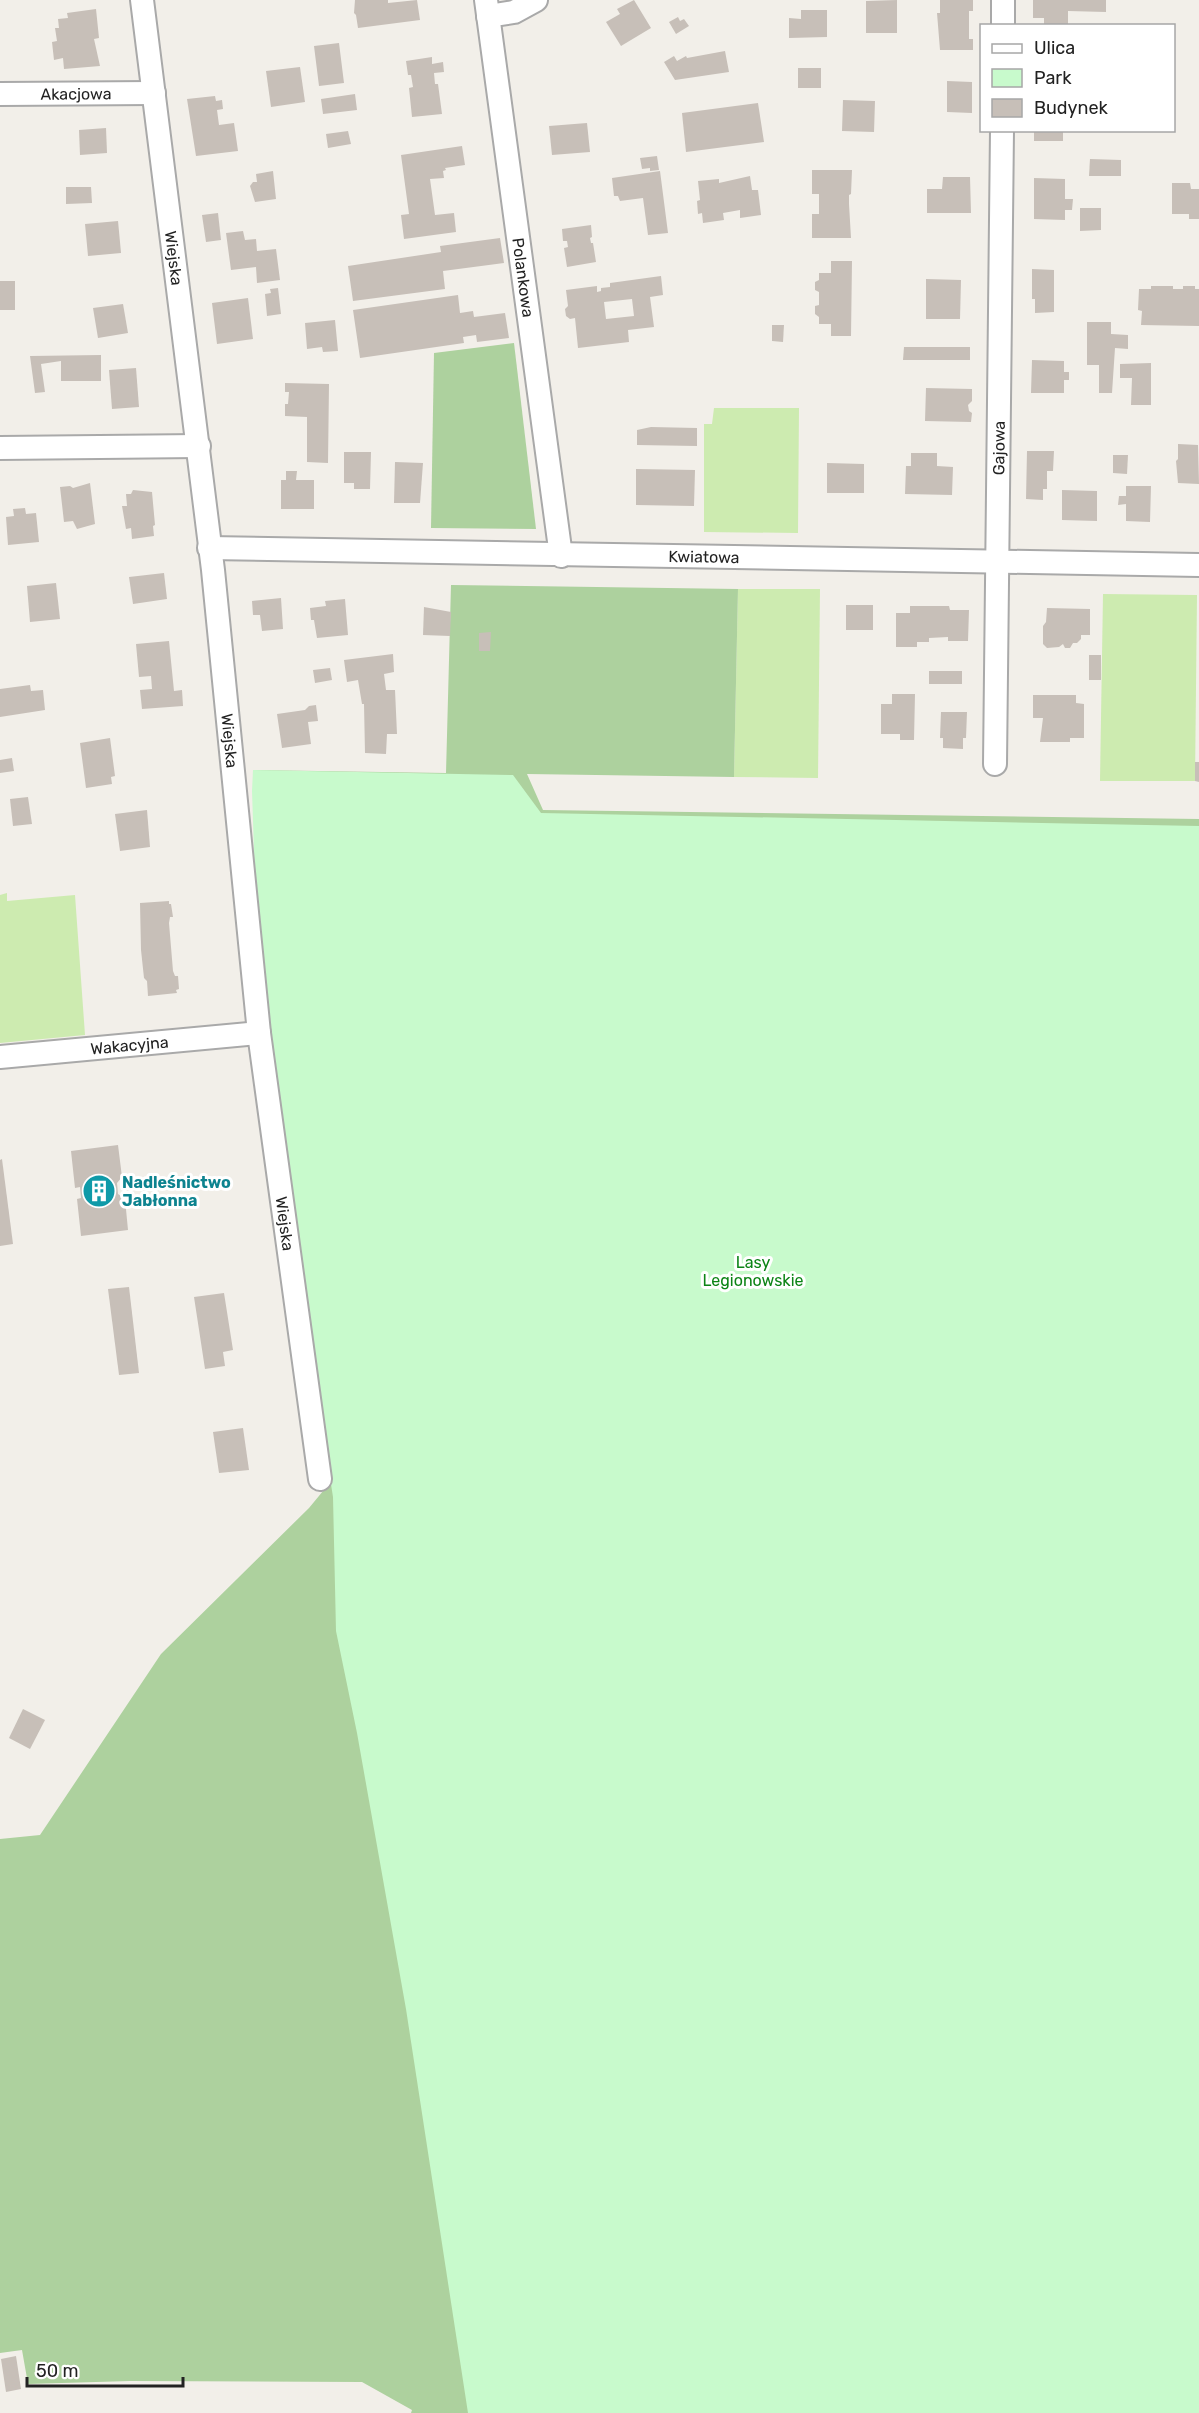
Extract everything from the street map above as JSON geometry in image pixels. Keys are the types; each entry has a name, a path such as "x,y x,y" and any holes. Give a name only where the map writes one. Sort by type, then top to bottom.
{"street":[{"name":"Wiejska","path":"142,0 199,446 259,1033 320,1479"},
{"path":"487,8 514,12 536,0"},
{"path":"1003,0 1003,24"},
{"name":"Polankowa","path":"487,8 561,556"},
{"name":"Akacjowa","path":"0,94 154,93"},
{"name":"Gajowa","path":"995,764 1002,132"},
{"path":"0,448 199,446"},
{"name":"Kwiatowa","path":"209,548 561,556 1199,565"},
{"name":"Wakacyjna","path":"0,1057 259,1033"}],"green space":[{"path":"514,343 536,529 431,528 434,353"},
{"path":"714,408 799,408 798,533 704,532 704,424 712,424"},
{"name":"Lasy Legionowskie","path":"451,585 738,589 734,777 527,774 543,810 1199,819 1199,2413 411,2413 412,2410 362,2382 130,2381 28,2384 22,2350 0,2353 0,1839 40,1835 161,1654 309,1508 328,1485 253,770 446,773"},
{"path":"738,589 820,589 818,778 734,777"},
{"path":"1103,594 1197,595 1195,781 1100,781"},
{"name":"Lasy Legionowskie","path":"253,770 513,775 541,813 1199,826 1199,2413 468,2413 406,2009 357,1733 336,1631 333,1497 296,1260 255,881"},
{"path":"7,893 7,901 75,895 85,1035 0,1043 0,895"}],"building":[{"path":"355,0 388,0 388,3 417,0 420,20 358,28 354,13"},
{"path":"634,0 651,28 621,46 606,22 620,14 617,9"},
{"path":"897,0 897,33 866,33 866,1"},
{"path":"940,0 973,0 973,11 969,11 969,39 973,39 973,50 940,50 937,13 940,13"},
{"path":"1033,0 1106,0 1106,12 1068,11 1068,24 1044,24 1044,18 1033,18"},
{"path":"96,9 99,38 94,39 100,66 64,69 63,58 54,60 52,42 57,41 55,28 59,28 58,19 68,18 67,13"},
{"path":"801,10 827,10 827,37 789,38 789,18 801,19"},
{"path":"678,17 680,21 684,19 689,26 676,34 669,22"},
{"path":"339,43 344,83 319,86 314,46"},
{"path":"725,51 729,72 675,80 664,62 674,56 677,61 686,56 687,58"},
{"path":"432,57 432,64 443,62 444,72 434,73 435,84 438,84 442,114 412,117 409,88 413,87 406,61"},
{"path":"300,67 305,102 271,107 266,71"},
{"path":"798,68 821,68 821,88 798,88"},
{"path":"947,81 972,82 972,113 947,112"},
{"path":"355,94 357,110 323,114 321,99"},
{"path":"215,96 216,101 222,100 223,109 217,110 219,125 234,123 238,151 196,156 187,99"},
{"path":"843,100 875,101 874,132 842,131"},
{"path":"758,103 764,142 686,152 682,113"},
{"path":"587,123 590,152 552,155 549,126"},
{"path":"106,128 107,153 80,155 79,130"},
{"path":"348,131 351,144 328,148 326,134"},
{"path":"1034,132 1063,132 1063,141 1034,141"},
{"path":"462,146 465,165 445,168 444,178 430,179 435,215 454,213 456,232 404,239 401,215 409,214 401,155"},
{"path":"657,156 659,170 642,169 640,158"},
{"path":"1090,159 1121,160 1121,176 1089,176"},
{"path":"812,170 852,170 851,194 849,195 851,238 812,238 812,214 819,214 819,194 812,194"},
{"path":"273,171 276,199 255,202 250,186 253,182 257,182 256,174"},
{"path":"660,171 668,233 648,235 643,198 620,201 618,196 614,196 612,178"},
{"path":"750,176 752,190 758,190 761,215 740,218 740,210 723,213 724,220 703,223 702,213 698,214 697,201 700,200 698,181 719,179 719,183"},
{"path":"943,177 970,177 971,213 927,213 927,189 942,189"},
{"path":"1034,178 1065,179 1065,199 1073,199 1072,210 1065,210 1065,220 1034,219"},
{"path":"1172,183 1190,183 1191,189 1199,189 1199,219 1189,219 1189,214 1172,214"},
{"path":"66,187 91,187 92,203 66,204"},
{"path":"1080,208 1101,208 1101,230 1080,231"},
{"path":"218,213 221,240 206,242 202,215"},
{"path":"118,221 121,253 88,256 85,224"},
{"path":"591,225 592,237 590,238 596,262 567,267 564,248 568,247 567,241 563,241 562,229"},
{"path":"243,231 245,240 256,239 257,251 276,249 280,280 257,283 256,267 231,270 226,233"},
{"path":"500,238 504,263 443,271 445,289 353,301 348,266 441,252 440,246"},
{"path":"831,261 852,261 851,336 831,336 831,324 819,324 819,317 815,314 815,306 819,305 819,292 815,290 815,282 819,280 819,273 831,273"},
{"path":"1032,269 1054,270 1054,312 1035,313 1035,299 1032,299"},
{"path":"661,276 663,295 650,297 654,327 628,330 629,342 578,348 575,318 570,319 566,316 565,309 568,306 566,290 597,286 597,292 601,291 601,288 610,287 610,283","holes":["632,299 634,316 606,319 604,302"]},
{"path":"926,279 961,280 960,319 926,319"},
{"path":"0,281 15,281 15,310 0,310"},
{"path":"1151,286 1173,286 1173,289 1183,289 1183,286 1195,286 1195,289 1199,289 1199,326 1141,325 1142,311 1138,310 1139,289 1151,289"},
{"path":"278,288 281,314 267,316 265,294 271,293 270,289"},
{"path":"458,295 460,313 473,311 474,317 505,313 509,338 477,342 476,335 463,337 464,343 360,358 353,310"},
{"path":"248,298 253,339 217,344 212,303"},
{"path":"123,304 128,333 98,338 93,308"},
{"path":"335,320 338,351 323,352 322,347 307,349 305,323"},
{"path":"1087,322 1111,322 1111,334 1128,335 1128,349 1115,348 1112,393 1099,393 1099,365 1087,365"},
{"path":"772,325 784,325 783,342 772,341"},
{"path":"904,347 970,347 970,360 903,360"},
{"path":"101,355 101,381 61,381 61,361 41,364 45,392 35,393 30,356"},
{"path":"1032,360 1064,361 1064,372 1069,372 1069,380 1064,380 1064,393 1031,393"},
{"path":"1151,363 1151,405 1131,405 1132,378 1120,378 1120,364"},
{"path":"136,368 139,407 112,409 109,370"},
{"path":"285,383 329,384 328,463 307,462 307,417 285,416 285,404 288,404 289,392 285,392"},
{"path":"926,388 972,389 972,401 968,405 972,413 971,422 925,421"},
{"path":"651,427 697,428 697,446 637,445 637,430"},
{"path":"1178,444 1198,445 1199,484 1178,483 1176,461"},
{"path":"1027,451 1054,451 1053,471 1047,471 1047,489 1043,489 1043,500 1026,499"},
{"path":"344,452 371,452 370,489 354,489 354,483 344,483"},
{"path":"911,453 937,453 937,466 953,467 952,495 905,494 906,466 911,466"},
{"path":"1113,455 1128,455 1127,474 1113,473"},
{"path":"395,462 423,463 420,503 394,503"},
{"path":"827,463 864,464 864,493 827,493"},
{"path":"636,469 695,470 694,506 636,505"},
{"path":"286,471 297,471 296,480 314,480 314,509 281,509 281,480 286,480"},
{"path":"90,483 95,524 77,529 73,521 64,522 60,487 73,488"},
{"path":"1126,486 1151,486 1150,522 1126,521 1126,504 1118,505 1119,496 1126,496"},
{"path":"133,490 152,492 154,536 132,539 131,528 126,529 122,506 127,506 126,494 131,494"},
{"path":"1062,490 1097,491 1097,521 1062,520"},
{"path":"25,508 26,514 36,513 39,542 8,545 6,517 14,516 13,509"},
{"path":"164,573 167,599 133,604 129,577"},
{"path":"56,583 60,619 30,622 27,586"},
{"path":"281,598 283,629 262,631 260,615 253,615 252,601"},
{"path":"345,599 348,635 317,638 310,608 326,606 325,601"},
{"path":"846,605 873,605 873,630 846,630"},
{"path":"910,606 949,606 950,610 969,610 968,641 948,641 948,637 929,638 929,642 917,642 917,647 896,647 896,613 910,613"},
{"path":"424,607 451,612 450,636 423,635"},
{"path":"1047,608 1090,609 1090,635 1081,635 1081,639 1073,643 1070,648 1065,648 1063,644 1059,647 1047,648 1043,644 1043,626 1046,622"},
{"path":"491,632 490,651 479,651 479,633"},
{"path":"169,641 174,691 182,690 183,706 142,709 140,690 152,689 151,676 139,677 136,644"},
{"path":"393,654 394,672 384,674 386,690 395,690 397,734 387,734 386,754 365,753 364,704 362,704 358,680 347,682 344,660"},
{"path":"1089,655 1101,655 1101,680 1089,680"},
{"path":"330,668 332,680 315,683 313,670"},
{"path":"929,671 962,671 962,684 929,684"},
{"path":"30,685 31,691 43,690 45,710 0,717 0,689"},
{"path":"892,694 915,694 914,740 900,740 900,734 881,734 881,704 892,704"},
{"path":"1033,695 1076,695 1076,703 1084,704 1084,738 1070,738 1070,742 1040,742 1043,718 1033,718"},
{"path":"316,705 318,721 308,722 311,744 282,748 277,714 305,710 309,706"},
{"path":"941,712 967,712 966,738 963,738 963,749 943,748 943,738 940,738"},
{"path":"110,738 115,776 111,777 112,784 86,788 80,743"},
{"path":"12,758 14,771 0,773 0,760"},
{"path":"1195,762 1199,762 1199,782 1195,781"},
{"path":"28,797 32,824 13,826 10,799"},
{"path":"147,810 150,847 120,851 115,814"},
{"path":"169,901 173,917 170,917 169,923 173,971 175,976 178,976 179,989 176,990 177,993 148,996 141,950 140,903"},
{"name":"Nadleśnictwo Jabłonna","path":"118,1145 122,1177 117,1183 118,1194 125,1199 128,1230 81,1236 77,1199 81,1198 80,1187 75,1188 71,1151"},
{"path":"2,1159 13,1244 0,1246 0,1160"},
{"path":"129,1287 139,1373 119,1375 108,1289"},
{"path":"224,1293 233,1350 223,1352 225,1366 205,1369 194,1297"},
{"path":"243,1428 249,1470 219,1473 213,1432"},
{"path":"23,1709 45,1720 30,1749 9,1738"},
{"path":"16,2356 21,2389 6,2392 1,2359"}],"place":[{"name":"Nadleśnictwo Jabłonna","path":"99,1191"}]}
